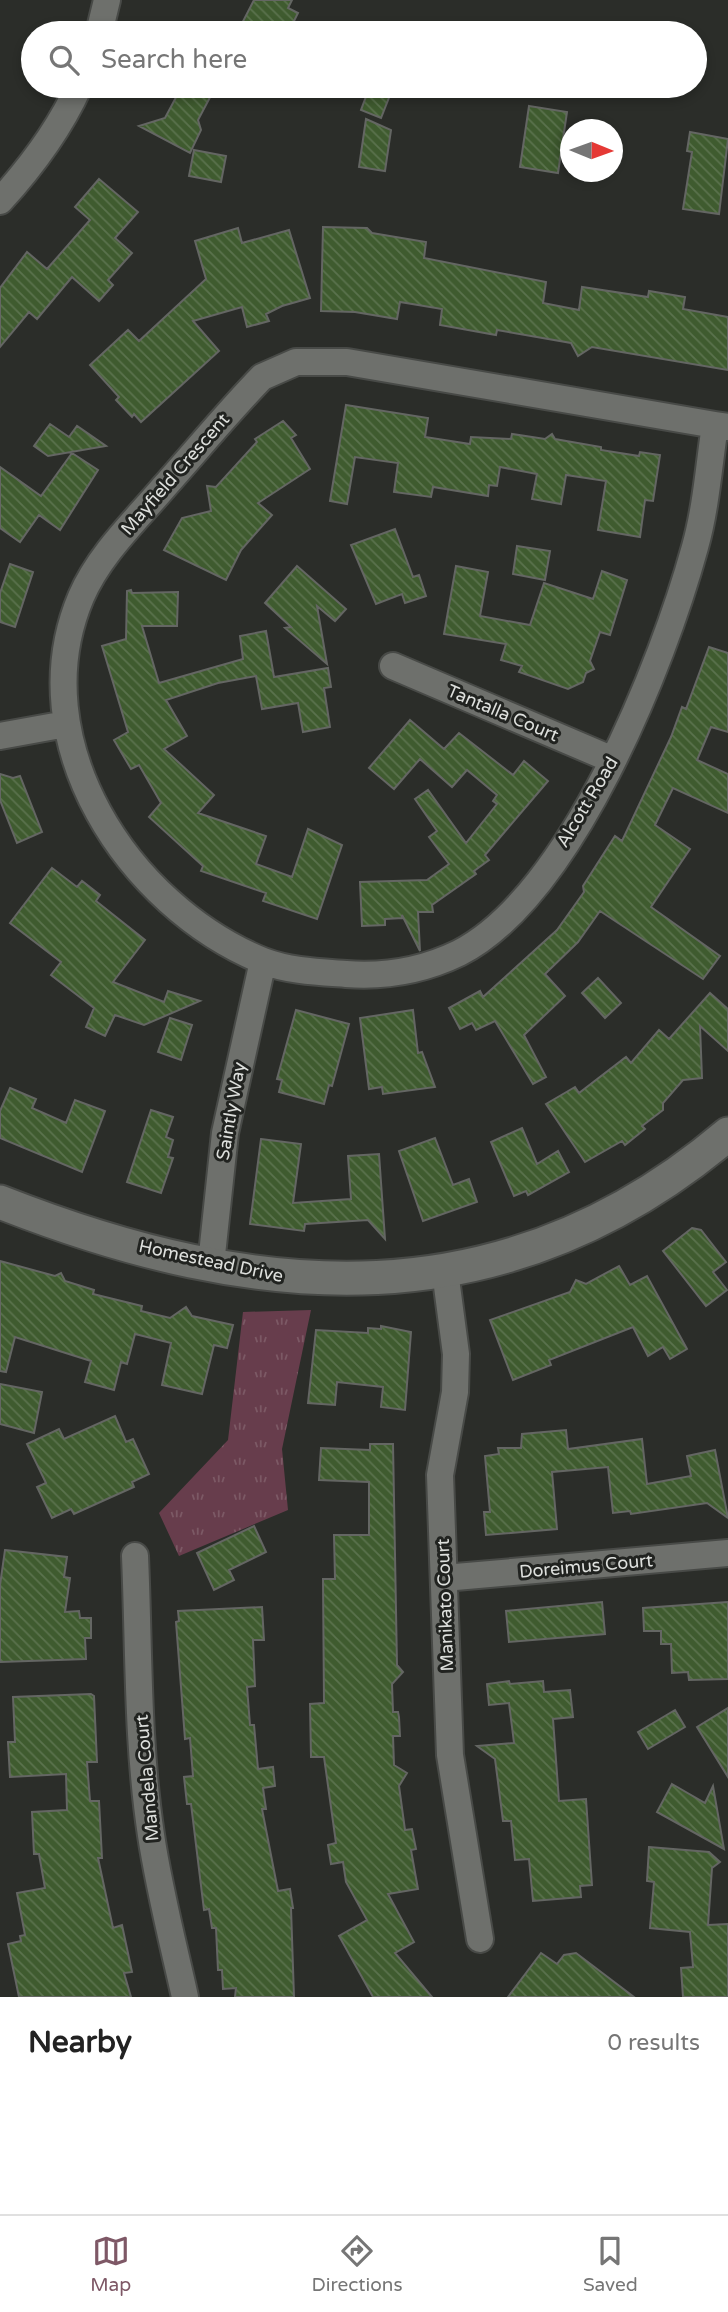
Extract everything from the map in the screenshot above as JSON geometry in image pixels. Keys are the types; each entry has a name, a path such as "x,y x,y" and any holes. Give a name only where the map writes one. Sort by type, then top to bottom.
{"street":[{"path":"102,21 107,0"},
{"path":"0,201 32,165 53,135 73,98"},
{"name":"Mayfield Crescent","path":"263,961 203,927 143,875 117,843 92,802 66,724 65,663 80,598 93,572 111,548 246,394 262,377 278,368 320,360 347,362 722,426"},
{"name":"Alcott Road","path":"263,961 288,968 369,975 398,974 459,953 510,917 530,894 596,794 613,760 683,588 697,542 722,426"},
{"name":"Tantalla Court","path":"393,666 613,760"},
{"path":"0,736 66,724"},
{"name":"Saintly Way","path":"211,1264 227,1121 263,961"},
{"name":"Homestead Drive","path":"0,1202 74,1228 211,1264 291,1277 349,1280 416,1276 479,1265 541,1246 599,1223 689,1167 728,1134"},
{"name":"Manikato Court","path":"445,1271 456,1354 455,1392 440,1475 450,1755 480,1939"},
{"name":"Doreimus Court","path":"443,1578 728,1553"},
{"name":"Mandela Court","path":"135,1556 145,1783 150,1832 185,1997"}],"green space":[{"path":"311,1310 282,1449 288,1510 179,1556 159,1513 228,1440 243,1312"}],"building":[{"path":"254,0 292,0 288,8 298,13 294,21 243,21"},
{"path":"176,98 210,98 198,120 201,130 190,153 139,126 165,118"},
{"path":"366,98 389,98 381,118 361,110"},
{"path":"529,106 567,112 566,119 560,119 558,173 520,167"},
{"path":"366,119 391,130 385,171 359,167"},
{"path":"690,132 728,139 719,214 683,209 692,152 687,151"},
{"path":"194,150 226,156 221,182 189,176"},
{"path":"99,179 138,212 115,238 132,253 108,280 113,285 99,301 72,277 37,319 29,312 0,347 0,288 27,252 47,269 90,220 75,207"},
{"path":"323,227 367,228 372,233 426,242 424,258 546,282 543,303 579,310 582,287 648,297 649,291 685,297 683,309 728,317 728,370 592,347 578,356 571,343 497,330 496,335 440,325 442,309 400,302 397,319 355,312 321,311"},
{"path":"238,228 242,243 289,230 310,298 282,306 266,314 269,321 247,327 242,307 193,321 219,351 141,422 134,414 132,417 116,400 119,397 90,365 128,330 139,341 206,279 195,241"},
{"path":"346,405 428,418 425,437 470,444 471,437 511,439 512,434 545,439 552,434 555,439 601,447 601,450 639,456 640,452 660,455 653,501 645,500 640,537 598,530 606,481 566,475 561,504 532,499 537,474 500,467 497,486 489,485 488,496 433,487 431,497 394,492 398,463 355,457 347,504 330,501"},
{"path":"283,421 296,435 291,438 310,469 258,503 272,515 241,550 226,580 164,550 182,518 211,511 207,486 216,487 257,442 255,439"},
{"path":"50,424 69,437 77,426 106,446 48,456 34,446"},
{"path":"72,453 98,470 60,530 39,515 20,542 0,528 0,467 41,496"},
{"path":"395,529 413,577 419,575 426,596 405,603 402,594 376,604 351,545"},
{"path":"517,546 550,551 545,580 513,574"},
{"path":"10,564 33,572 15,627 0,622 0,593"},
{"path":"297,566 346,609 335,621 317,606 327,664 285,628 291,627 265,603"},
{"path":"456,566 488,572 480,616 530,625 544,583 593,599 602,571 627,580 610,635 600,632 590,661 594,669 586,673 583,682 568,689 519,672 522,666 501,660 506,644 444,634"},
{"path":"131,590 132,593 178,592 177,626 142,626 159,683 243,659 240,636 266,631 274,677 328,668 331,687 324,688 330,727 303,732 298,703 262,709 256,676 218,683 166,700 187,736 164,749 214,795 198,813 266,836 256,864 292,877 308,829 342,845 317,919 263,901 266,893 201,871 203,866 149,817 161,803 139,765 131,769 114,740 128,732 102,646 126,639 127,591"},
{"path":"709,647 728,653 728,732 711,727 697,760 728,774 728,813 673,788 655,825 690,849 651,907 720,956 703,979 600,911 578,942 545,974 565,996 524,1035 546,1077 533,1084 495,1021 476,1030 472,1023 460,1029 449,1008 480,991 483,997 557,930 584,892 583,886 615,836 622,841 671,737 682,707 686,709"},
{"path":"410,720 444,749 459,733 513,775 524,761 548,781 485,855 489,860 474,871 476,874 432,905 433,912 418,912 420,951 402,915 402,918 385,919 385,925 362,926 360,882 427,880 449,864 429,837 437,831 415,799 428,790 466,843 497,804 493,801 497,795 467,770 452,787 420,759 394,789 369,768"},
{"path":"0,774 13,778 20,776 42,832 17,843 0,800"},
{"path":"52,868 77,887 82,881 100,895 96,901 145,940 113,982 164,1002 168,991 200,1001 144,1025 115,1015 105,1036 86,1027 94,1008 51,975 61,962 10,923"},
{"path":"598,978 621,1003 605,1018 582,993"},
{"path":"710,993 728,1009 728,1051 700,1026 702,1078 683,1080 663,1103 663,1110 642,1126 645,1129 625,1145 622,1141 585,1162 546,1104 575,1087 579,1093 626,1057 631,1063 659,1030 669,1039"},
{"path":"296,1010 349,1024 332,1086 329,1085 324,1104 279,1092 282,1080 277,1079"},
{"path":"413,1010 418,1053 422,1052 435,1087 383,1094 382,1087 369,1089 360,1018"},
{"path":"170,1018 192,1025 181,1060 158,1052"},
{"path":"10,1088 36,1099 32,1108 66,1123 75,1100 105,1111 82,1172 0,1138 0,1111"},
{"path":"151,1110 173,1117 166,1137 173,1140 168,1157 173,1158 161,1193 127,1182"},
{"path":"522,1128 537,1164 558,1151 569,1172 528,1195 526,1191 514,1196 491,1142"},
{"path":"435,1138 453,1185 469,1179 477,1202 423,1221 399,1151"},
{"path":"261,1139 301,1144 293,1203 351,1199 348,1156 379,1154 385,1239 368,1220 305,1224 304,1231 250,1224"},
{"path":"692,1228 701,1230 726,1262 713,1272 727,1290 706,1306 663,1251"},
{"path":"0,1261 55,1276 61,1273 65,1281 94,1290 93,1294 142,1306 141,1311 170,1318 186,1307 192,1316 233,1325 227,1348 214,1345 202,1394 162,1385 171,1343 135,1334 127,1364 121,1362 114,1390 85,1382 91,1361 15,1337 6,1372 0,1371"},
{"path":"619,1266 630,1285 647,1276 687,1349 670,1359 663,1347 648,1356 633,1327 549,1360 551,1365 513,1380 490,1320 570,1292 576,1280 586,1284"},
{"path":"381,1326 411,1332 405,1410 381,1407 383,1387 337,1382 335,1405 308,1403 316,1330 368,1333 368,1328 381,1329"},
{"path":"0,1384 42,1392 34,1433 0,1424"},
{"path":"115,1416 126,1442 133,1439 149,1474 132,1482 134,1487 74,1514 71,1509 52,1518 37,1487 46,1483 27,1444 59,1429 64,1439"},
{"path":"566,1430 568,1449 642,1439 647,1484 691,1476 687,1456 715,1450 728,1518 707,1503 631,1514 630,1511 613,1513 608,1467 552,1472 557,1529 486,1535 484,1512 490,1512 485,1456 499,1454 498,1448 521,1448 522,1434"},
{"path":"370,1444 393,1444 397,1665 403,1672 392,1684 393,1712 398,1712 400,1736 393,1736 394,1765 407,1773 399,1786 405,1830 412,1829 416,1849 411,1850 418,1889 388,1894 414,1942 395,1953 432,1997 373,1997 339,1936 367,1920 346,1882 343,1862 331,1864 328,1845 336,1843 324,1757 311,1757 310,1704 324,1703 323,1579 335,1579 334,1535 369,1535 369,1482 319,1480 321,1448 370,1450"},
{"path":"254,1526 266,1552 229,1570 234,1580 214,1590 197,1553"},
{"path":"5,1550 67,1557 64,1577 70,1578 65,1612 79,1611 80,1618 91,1618 91,1638 85,1638 86,1659 0,1662 0,1585"},
{"path":"602,1602 605,1634 509,1642 506,1611"},
{"path":"728,1602 728,1679 689,1680 688,1672 672,1673 671,1644 661,1644 661,1631 644,1631 643,1608"},
{"path":"262,1607 264,1640 253,1640 255,1686 247,1687 250,1725 254,1725 258,1769 273,1767 275,1786 263,1788 266,1809 262,1809 278,1891 290,1889 293,1908 294,1997 235,1997 236,1988 223,1989 222,1970 218,1970 216,1928 212,1928 209,1909 204,1910 191,1804 187,1804 184,1777 193,1776 190,1738 185,1739 176,1622 179,1621 178,1611"},
{"path":"509,1681 510,1684 543,1681 544,1692 570,1690 573,1717 553,1719 559,1801 586,1799 592,1885 580,1886 581,1897 533,1901 529,1859 515,1860 511,1821 503,1821 495,1759 477,1746 514,1743 509,1703 489,1705 487,1684"},
{"path":"94,1696 97,1762 87,1762 90,1801 99,1801 102,1858 98,1858 113,1928 122,1925 132,1972 124,1973 131,1997 19,1997 8,1944 21,1941 20,1936 25,1935 17,1893 45,1888 39,1854 34,1854 32,1812 67,1810 66,1774 10,1777 8,1742 15,1742 13,1697"},
{"path":"728,1708 728,1777 697,1727"},
{"path":"675,1710 685,1727 648,1749 638,1732"},
{"path":"672,1784 705,1803 713,1786 724,1849 657,1812"},
{"path":"649,1847 709,1852 720,1862 712,1868 708,1925 728,1924 728,1997 683,1997 681,1968 693,1967 690,1932 650,1928 654,1882 647,1881"},
{"path":"541,1953 557,1964 564,1955 576,1953 634,1997 508,1997"}]}
